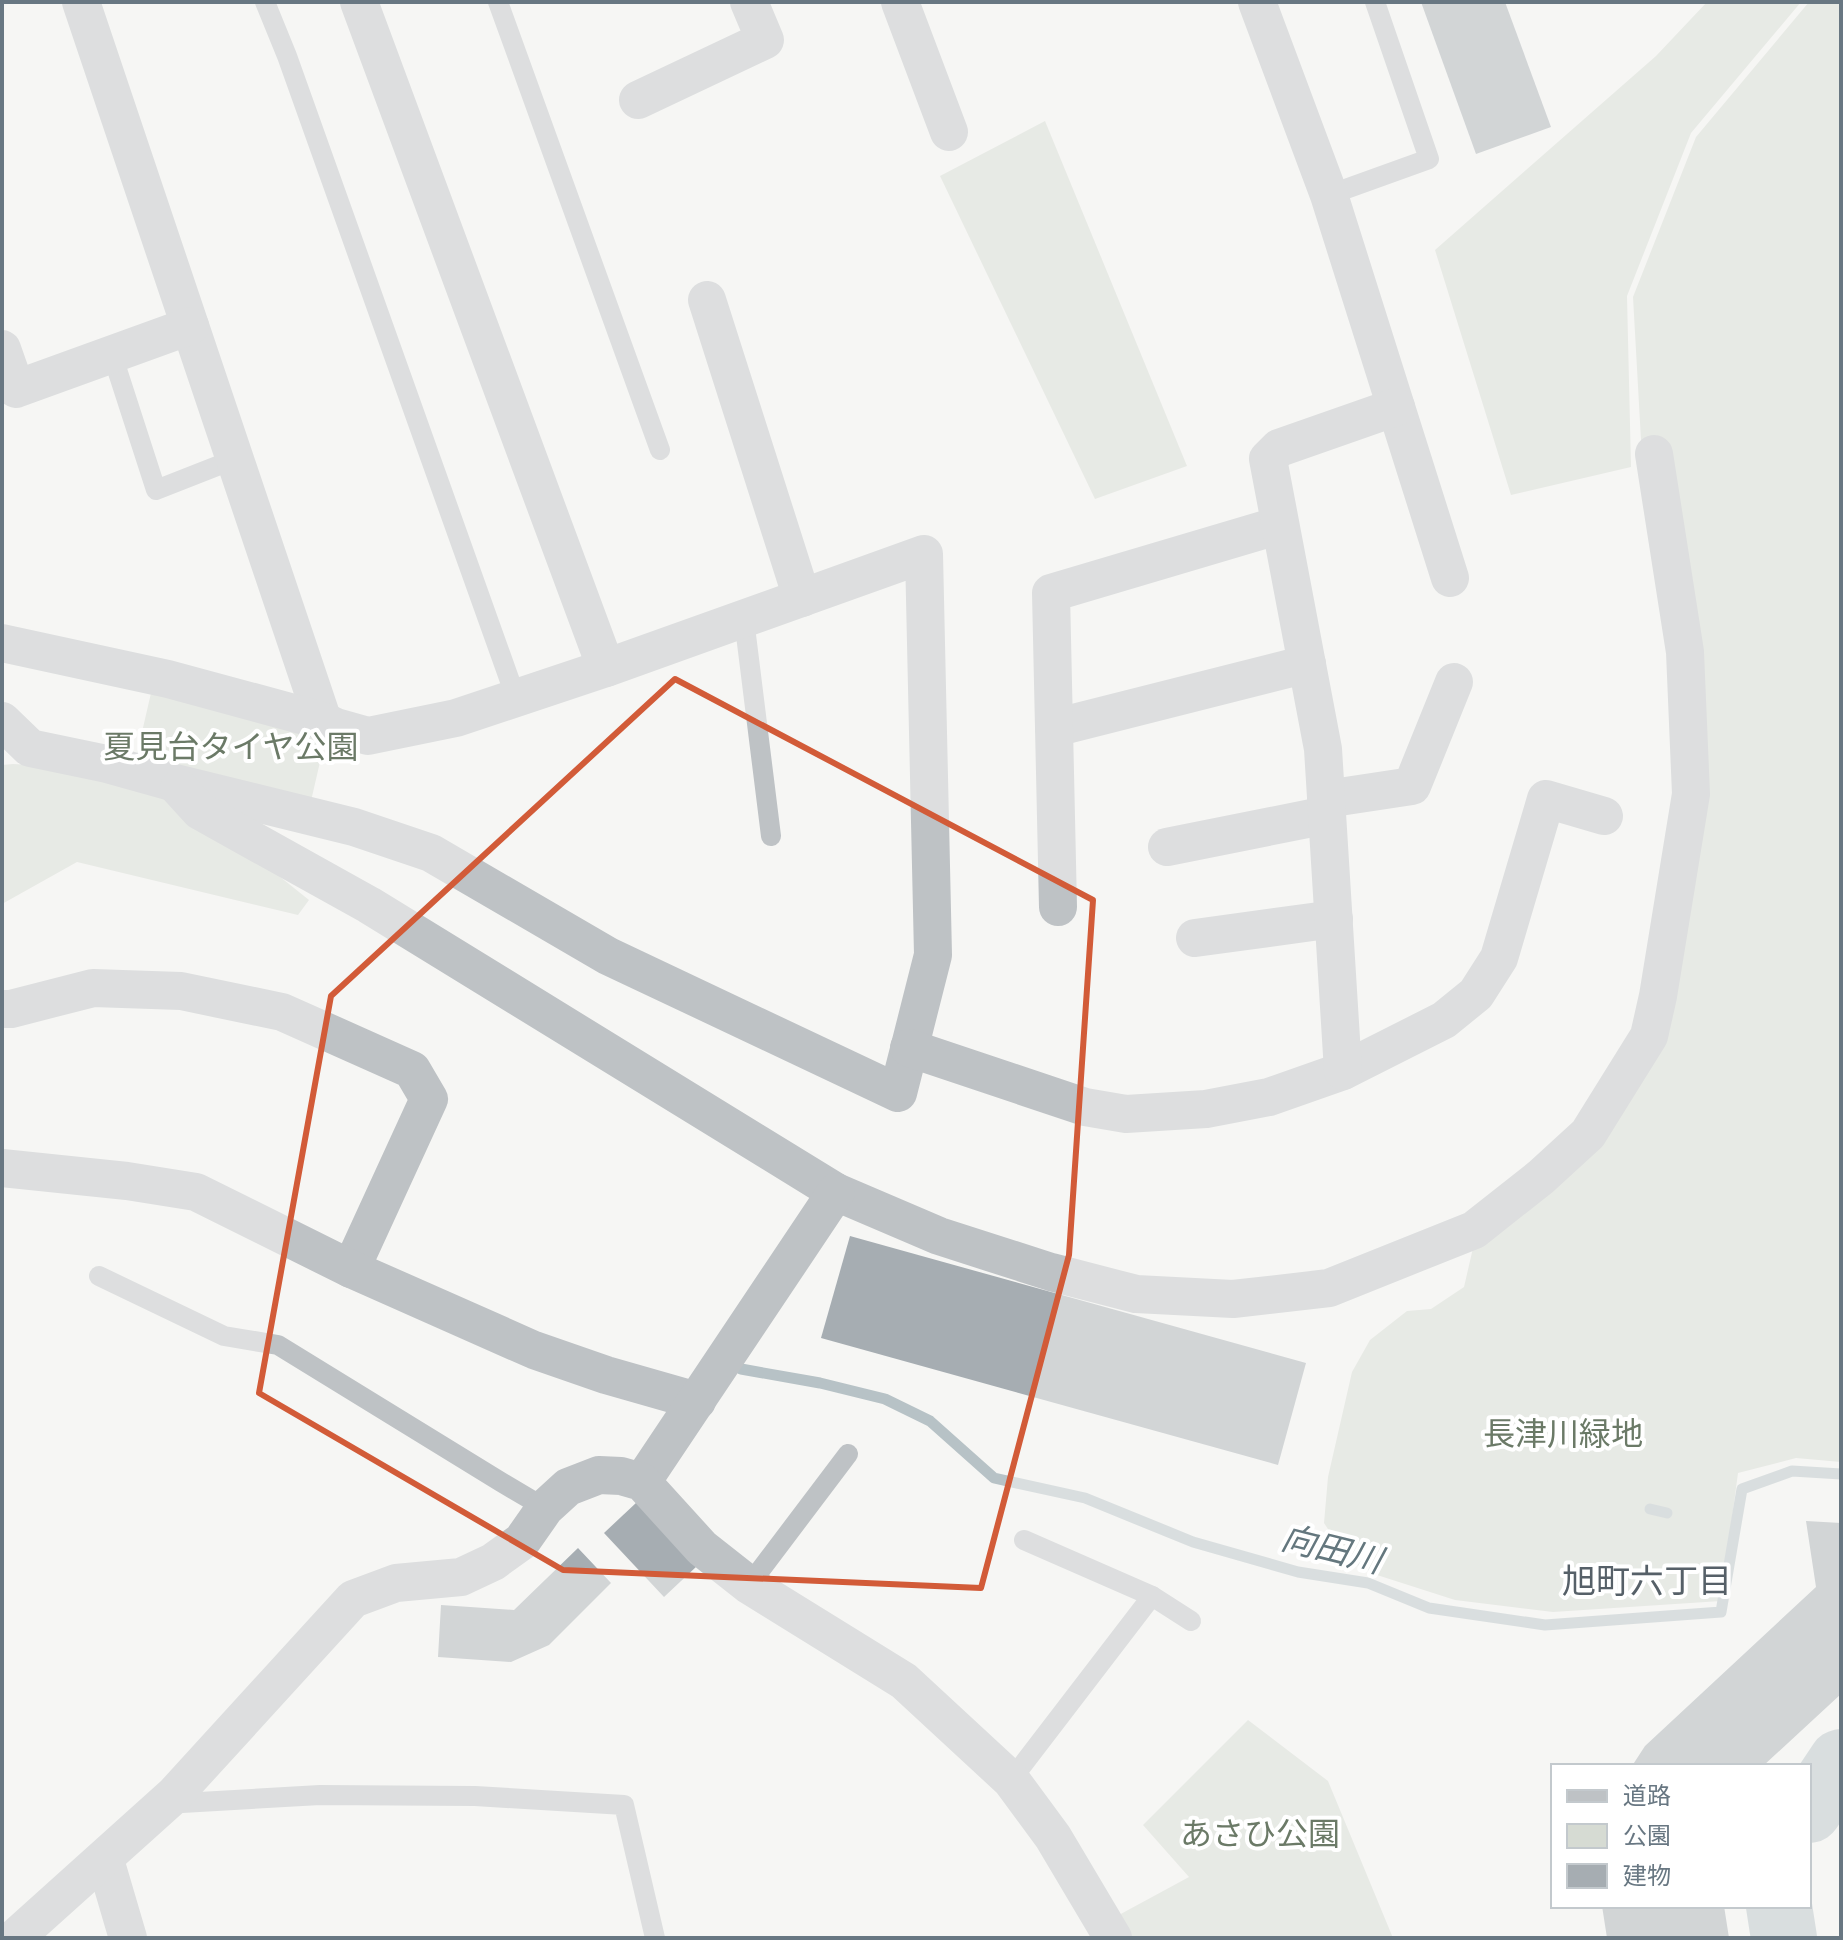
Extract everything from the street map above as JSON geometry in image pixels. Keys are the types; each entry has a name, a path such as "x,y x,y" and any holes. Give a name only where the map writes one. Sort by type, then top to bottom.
{"street":[{"path":"81,2 323,721"},
{"path":"359,2 606,668"},
{"path":"638,100 765,40 749,2"},
{"path":"900,2 949,132"},
{"path":"1257,2 1329,195 1450,578"},
{"path":"707,300 802,598"},
{"path":"2,349 16,389 190,326"},
{"path":"1343,1071 1323,749 1268,459 1279,448 1396,407"},
{"path":"175,783 200,811 369,905 836,1192 939,1236 1051,1272 1136,1294 1233,1299 1329,1288 1474,1230 1541,1177 1588,1134 1649,1036 1691,794 1685,652 1654,454"},
{"path":"1058,907 1051,593 1280,525"},
{"path":"2,643 168,679 368,736 456,718 606,668 924,554 933,955 898,1093 608,956 431,853 354,827 107,764 30,748 2,721"},
{"path":"1054,728 1307,664"},
{"path":"1167,847 1412,786 1454,682"},
{"path":"909,1048 1085,1107 1126,1114 1206,1109 1269,1097 1343,1071 1444,1020 1476,994 1499,958 1546,799 1604,816"},
{"path":"1195,938 1334,919"},
{"path":"2,1009 93,988 181,991 282,1012 412,1070 429,1099 351,1269"},
{"path":"2,1168 127,1181 196,1192 351,1269 534,1350 697,1401"},
{"path":"642,1482 836,1192"},
{"path":"15,1938 174,1795 353,1599 396,1583 461,1577 493,1562 522,1541 545,1508 568,1487 599,1475 621,1476 642,1482 702,1548 749,1585 904,1681 1011,1780 1053,1837 1113,1938"},
{"path":"100,1863 108,1870 128,1938"}],"lane":[{"path":"265,2 516,698"},
{"path":"498,2 660,450"},
{"path":"1329,195 1429,159 1375,2"},
{"path":"112,354 156,490 235,459"},
{"path":"744,619 771,836"},
{"path":"99,1276 224,1336 278,1345 545,1508"},
{"path":"749,1585 848,1454"},
{"path":"1024,1540 1152,1596 1191,1621"},
{"path":"1011,1780 1152,1596"},
{"path":"174,1795 182,1803 335,1795 475,1796 624,1805 655,1938"}],"highlighted area":[{"path":"675,679 1093,900 1069,1255 981,1588 563,1570 259,1393 331,996"}],"green space":[{"path":"1707,2 1801,2 1691,133 1627,296 1631,467 1511,495 1435,250 1656,56"},
{"name":"長津川緑地","path":"1809,2 1841,2 1841,1462 1796,1458 1738,1473 1721,1601 1553,1612 1455,1600 1377,1575 1349,1561 1324,1523 1328,1477 1352,1372 1370,1340 1407,1311 1431,1309 1464,1287 1473,1248 1603,1134 1703,790 1642,458 1633,297 1696,137"},
{"path":"1045,121 1187,466 1095,499 940,176"},
{"name":"夏見台タイヤ公園","path":"151,693 326,736 311,801 136,758"},
{"path":"2,765 68,767 170,796 309,900 298,915 77,862 2,904"},
{"name":"あさひ公園","path":"1248,1720 1328,1781 1393,1938 1130,1938 1117,1916 1189,1877 1143,1825"}],"building":[{"path":"1421,2 1505,2 1551,127 1476,154"},
{"path":"850,1236 1306,1363 1278,1465 821,1338"},
{"path":"637,1502 697,1566 664,1597 604,1533"},
{"path":"1806,1521 1841,1523 1841,1694 1765,1764 1633,1764 1645,1746 1816,1587"},
{"path":"578,1548 611,1583 549,1645 511,1662 438,1657 441,1605 514,1610"},
{"path":"1602,1908 1724,1908 1729,1938 1607,1938"}],"waterway":[{"name":"向田川","path":"741,1369 820,1383 885,1399 930,1421 994,1478 1085,1498 1193,1542 1298,1572 1368,1583 1429,1608 1545,1625 1721,1612 1742,1489 1792,1471 1841,1474"},
{"path":"1650,1509 1667,1513"},
{"path":"1811,1807 1841,1762"},
{"path":"1779,1908 1784,1938"}],"district":[{"name":"旭町六丁目","path":"1647,1581"}]}
